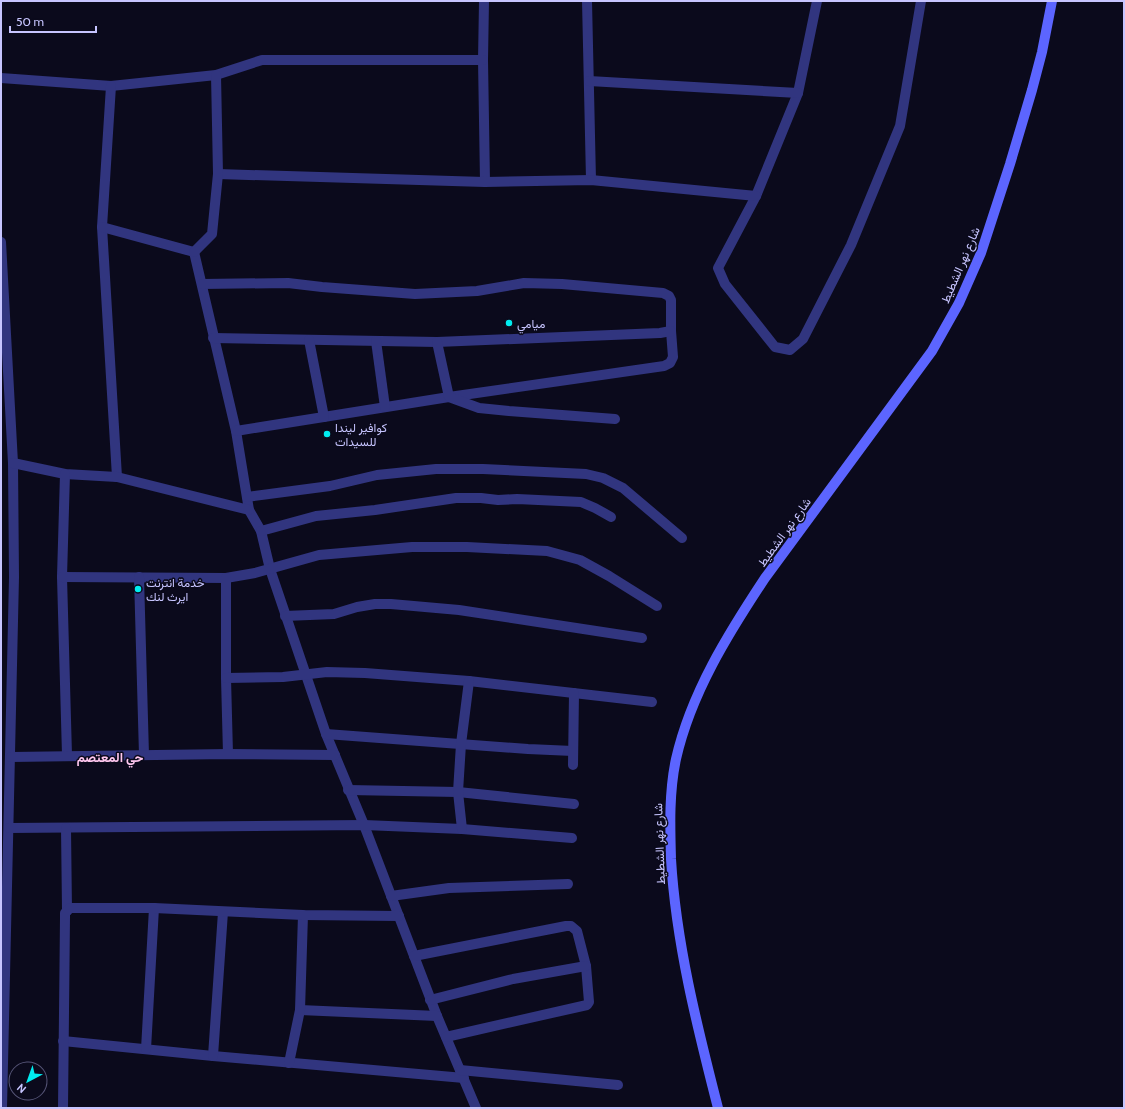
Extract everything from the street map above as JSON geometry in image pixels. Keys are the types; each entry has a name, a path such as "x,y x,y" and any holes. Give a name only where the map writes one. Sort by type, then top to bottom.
{"main road":[{"name":"شارع نهر الشطيط","path":"718,1108 687,978 674,894 670,813 673,777 681,742 692,708 707,675 747,605 765,578 932,351 959,303 981,253 1010,164 1032,90 1052,1"}],"street":[{"path":"484,1 483,60 485,182"},
{"path":"587,1 591,180"},
{"path":"817,1 798,93 756,196 718,268 725,284 775,347 790,350 803,339 851,245 900,126 921,1"},
{"path":"1,78 111,86 216,75 262,60 483,60"},
{"path":"194,252 212,234 218,174 216,75"},
{"path":"588,81 798,93"},
{"path":"111,86 102,227 117,477"},
{"path":"218,174 485,182 591,180 756,196"},
{"path":"102,227 194,252"},
{"path":"1,242 13,463 14,577 2,1108"},
{"path":"194,252 236,431 249,510 261,531 270,569 285,616 326,734 348,790 364,825 430,1000 476,1108"},
{"path":"202,284 288,283 415,294 477,291 524,282 655,292 663,293 669,296 671,300 673,357 670,363 664,366 449,397 236,431"},
{"path":"213,338 437,342 660,334 671,332"},
{"path":"309,340 324,417"},
{"path":"376,341 385,407"},
{"path":"437,342 449,397"},
{"path":"449,397 479,408 509,412 614,419"},
{"path":"13,463 65,474 117,477 249,510"},
{"path":"247,497 330,486 377,475 436,469 484,469 586,474 603,478 623,488 682,538"},
{"path":"65,474 62,577 67,755"},
{"path":"261,531 316,516 375,510 456,498 580,502 611,517"},
{"path":"62,577 226,578 255,573 319,555 412,547 467,547 547,551 580,560 657,606"},
{"path":"139,577 144,755"},
{"path":"226,578 228,754"},
{"path":"285,616 334,614 357,607 375,604 391,604 458,610 642,638"},
{"path":"226,678 283,677 327,672 365,673 469,681 652,702"},
{"path":"462,829 458,792 469,681"},
{"path":"573,765 574,693"},
{"path":"326,734 573,751"},
{"path":"11,757 67,755 228,754 335,755"},
{"path":"348,790 458,792 574,804"},
{"path":"9,828 364,825 462,829 572,838"},
{"path":"62,1108 64,917 67,911 66,828"},
{"path":"391,896 449,888 568,884"},
{"path":"67,911 70,908 75,907 154,908 303,915 398,916"},
{"path":"146,1049 154,908"},
{"path":"213,1056 223,912"},
{"path":"289,1063 300,1010 303,915"},
{"path":"414,956 571,926 577,931 586,966 589,1002 587,1005 446,1037"},
{"path":"430,1000 513,979 586,966"},
{"path":"300,1010 437,1016"},
{"path":"63,1041 289,1063 618,1085"}],"place":[{"name":"ميامي","path":"509,323"},
{"name":"كوافير ليندا للسيدات","path":"327,434"},
{"name":"خدمة انترنت ايرث لنك","path":"138,589"}],"district":[{"name":"حي المعتصم","path":"110,757"}]}
